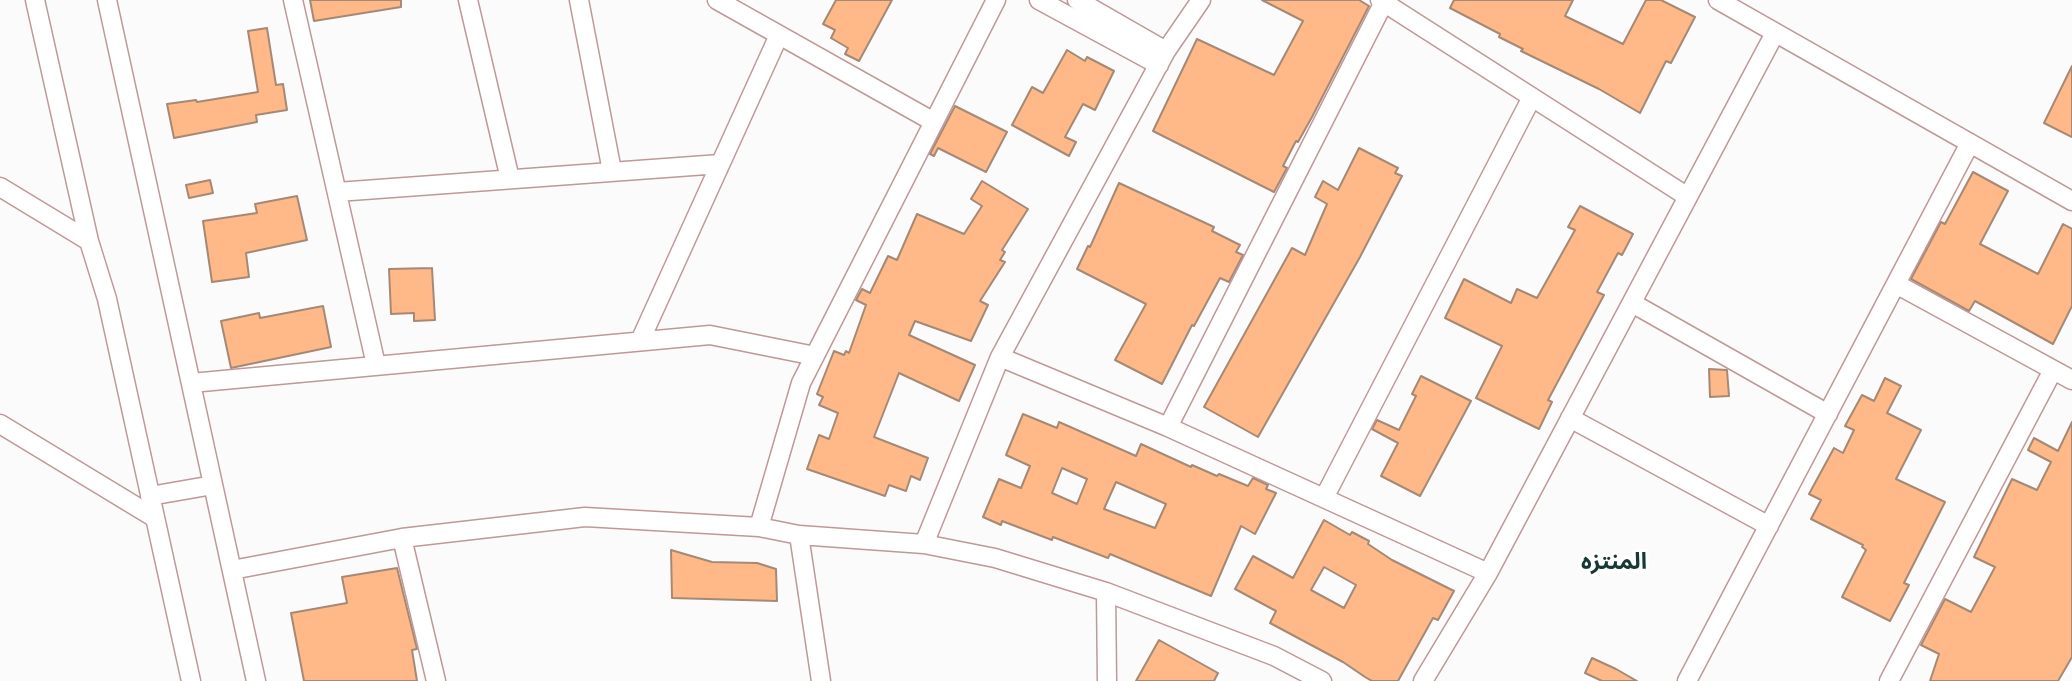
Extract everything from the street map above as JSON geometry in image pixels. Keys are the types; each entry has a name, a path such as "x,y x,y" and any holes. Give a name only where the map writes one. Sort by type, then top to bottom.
{"street":[{"path":"35,0 89,241 107,299 191,681"},
{"path":"107,0 256,681"},
{"path":"293,0 376,365"},
{"path":"468,0 510,180"},
{"path":"579,0 612,171"},
{"path":"717,0 934,122"},
{"path":"759,527 802,383 996,0"},
{"path":"1039,0 1163,58"},
{"path":"1077,0 1163,58"},
{"path":"924,544 1000,357 1163,58 1201,0"},
{"path":"1718,0 2072,201"},
{"path":"1168,427 1382,1 1688,197"},
{"path":"1423,681 1489,573 1775,33"},
{"path":"640,341 779,35"},
{"path":"1324,498 1532,97"},
{"path":"1693,679 1769,526 1970,144"},
{"path":"337,192 720,164"},
{"path":"0,187 89,241"},
{"path":"1896,284 2072,380"},
{"path":"1632,303 1828,414"},
{"path":"191,383 710,334 815,356"},
{"path":"1000,357 1168,427 1489,573"},
{"path":"1889,681 2053,370"},
{"path":"1570,418 1769,526"},
{"path":"0,424 155,518"},
{"path":"150,496 213,485"},
{"path":"232,570 402,538 585,517 759,527 799,535 924,544 995,558 1106,592 1274,656 1322,681"},
{"path":"799,535 821,681"},
{"path":"402,538 436,681"},
{"path":"1106,592 1107,681"}],"building":[{"path":"310,0 401,0 401,7 314,21"},
{"path":"836,0 892,0 859,61 845,54 848,48 831,38 835,30 823,24"},
{"path":"1262,0 1359,0 1369,6 1312,117 1283,166 1287,168 1274,192 1153,131 1197,39 1274,75 1303,21"},
{"path":"1454,0 1573,0 1565,16 1623,44 1646,0 1661,0 1695,17 1671,63 1666,61 1640,113 1599,89 1521,51 1523,49 1499,37 1500,34 1450,8"},
{"path":"267,28 276,85 283,84 287,110 256,115 257,122 174,138 167,104 258,92 248,31"},
{"path":"1067,50 1085,61 1087,57 1114,71 1095,110 1083,104 1065,137 1076,142 1069,156 1012,125 1032,87 1043,93"},
{"path":"2072,66 2072,137 2044,123"},
{"path":"955,106 1007,132 986,172 938,148 934,156 930,154"},
{"path":"1359,148 1398,168 1395,173 1402,176 1360,257 1258,437 1204,407 1292,248 1305,255 1327,204 1315,197 1323,181 1338,190"},
{"path":"1973,172 2008,191 1980,244 2038,274 2063,224 2072,229 2072,306 2053,344 1975,301 1969,311 1911,279 1941,222 1945,224"},
{"path":"210,180 213,193 189,198 186,185"},
{"path":"982,181 1028,209 1002,250 1005,252 1000,260 1005,262 980,301 988,305 971,341 915,321 909,335 975,365 959,401 899,373 874,437 928,458 920,480 911,476 906,491 889,485 885,496 807,469 819,435 829,439 838,413 819,405 823,397 817,394 834,351 844,355 846,351 849,353 866,305 856,300 862,289 870,293 888,256 897,260 917,214 964,234 982,206 971,199"},
{"path":"1119,183 1214,227 1212,231 1240,245 1236,252 1243,255 1229,282 1220,278 1162,384 1115,360 1146,304 1077,269"},
{"path":"297,196 307,240 246,253 249,277 212,282 203,221 257,213 255,204"},
{"path":"1580,206 1633,234 1622,255 1618,253 1597,292 1604,295 1548,400 1552,402 1539,429 1476,398 1502,346 1445,318 1464,279 1511,303 1517,289 1537,298 1575,230 1568,227"},
{"path":"432,268 435,320 414,321 414,313 391,314 389,269"},
{"path":"323,306 331,347 231,368 221,321 259,313 260,318"},
{"path":"1709,369 1727,370 1729,396 1710,397"},
{"path":"1421,376 1471,401 1420,496 1381,476 1398,443 1372,429 1377,420 1399,430 1416,396 1412,394"},
{"path":"1885,378 1901,386 1887,413 1921,430 1896,479 1945,502 1904,583 1909,585 1890,621 1842,597 1866,550 1863,545 1811,519 1821,500 1809,494 1834,448 1843,453 1854,430 1845,426 1862,395 1874,401"},
{"path":"1023,414 1057,428 1059,422 1136,456 1141,444 1191,467 1192,465 1217,476 1219,474 1248,486 1253,478 1268,485 1266,489 1276,493 1255,534 1241,526 1211,596 1110,554 1108,558 1053,537 1052,540 1002,521 1001,525 983,517 999,479 1021,488 1030,466 1006,455","holes":["1062,468 1087,479 1077,504 1052,493","1116,482 1166,504 1155,528 1104,509"]},
{"path":"2072,422 2072,657 2058,681 1930,681 1939,654 1921,645 1945,599 1971,612 1995,567 1974,557 2012,479 2037,490 2051,462 2028,450 2034,438 2058,451"},
{"path":"1324,520 1350,535 1352,532 1369,541 1368,544 1392,560 1454,591 1438,620 1433,618 1398,681 1372,681 1343,662 1270,623 1276,611 1235,589 1253,556 1293,578","holes":["1324,567 1356,585 1344,608 1311,590"]},
{"path":"671,550 712,562 757,563 776,569 777,601 672,598"},
{"path":"397,568 417,649 412,650 417,681 304,681 291,613 347,603 342,577"},
{"path":"1159,640 1218,673 1214,681 1136,681"},
{"path":"1592,658 1637,681 1602,681 1585,673"}],"district":[{"name":"المنتزه","path":"1614,562"}]}
